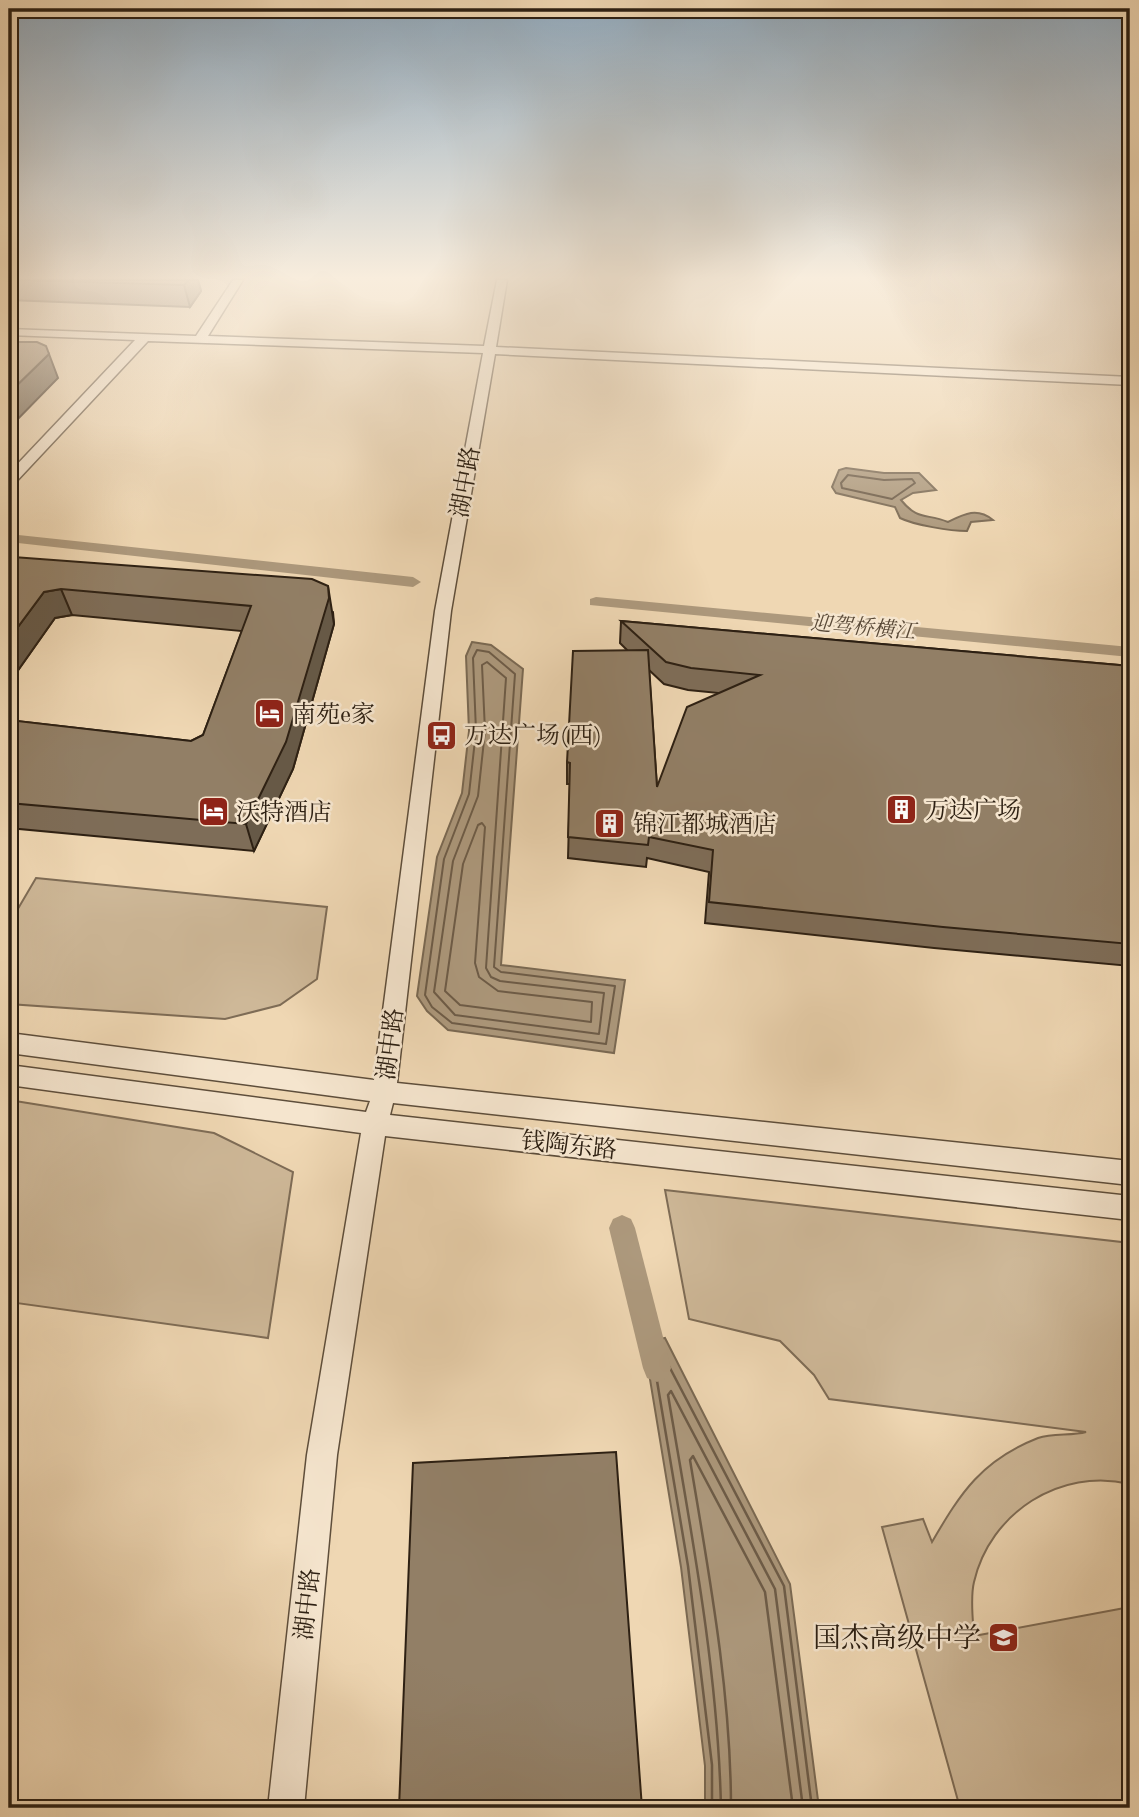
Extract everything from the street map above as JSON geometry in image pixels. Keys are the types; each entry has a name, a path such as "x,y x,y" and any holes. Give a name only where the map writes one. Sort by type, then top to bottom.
{"street":[{"path":"9,481 119,365"},
{"name":"湖中路","path":"286,1808 322,1455 374,1124 384,1092 443,611 485,365"},
{"path":"794,365 1130,381"},
{"name":"钱陶东路","path":"9,1043 384,1092 1130,1173"},
{"name":"钱陶东路","path":"9,1075 374,1124 1130,1208"}],"shaded area":[{"path":"36,878 327,907 317,979 280,1005 225,1019 9,1004 9,924"},
{"path":"9,1100 214,1133 293,1172 268,1338 9,1302"},
{"path":"665,1190 1130,1243 1130,1484 1104,1480 1078,1482 1054,1489 1032,1501 1012,1516 995,1535 982,1557 974,1582 972,1602 974,1636 1130,1607 1130,1808 960,1808 882,1527 923,1519 932,1542 964,1493 987,1467 1002,1456 1038,1438 1086,1432 829,1399 814,1375 780,1341 689,1319"}],"water":[{"path":"846,468 884,473 919,473 936,490 913,493 901,500 912,511 948,522 965,514 976,513 993,520 971,522 967,531 906,521 900,518 895,507 836,493 832,487 839,470"},
{"path":"472,642 491,645 523,669 501,965 625,980 614,1053 448,1030 427,1011 417,996 437,857 462,793 469,731 466,656"},
{"path":"665,1338 790,1584 819,1808 705,1808 705,1766 681,1567 644,1343"}],"building":[{"path":"9,365 38,365 9,393"},
{"name":"南苑e家","path":"13,557 312,579 328,586 329,598 286,742 246,824 9,803 9,720 191,741 203,735 251,606 61,589 44,592 9,639 9,562"},
{"name":"万达广场","path":"621,621 1130,666 1130,944 709,902 713,850 649,837 648,845 568,837 570,763 567,762 573,651 648,650 657,787 687,707 760,675 691,668 666,662"},
{"path":"616,1452 642,1808 399,1808 413,1463"}],"waterway":[{"path":"9,538 413,582"},
{"name":"迎驾桥横江","path":"596,602 1130,652"},
{"path":"622,1228 657,1368"}],"place":[{"name":"南苑e家","path":"269,714"},
{"name":"万达广场(西)","path":"441,735"},
{"name":"万达广场","path":"902,810"},
{"name":"沃特酒店","path":"213,812"},
{"name":"锦江都城酒店","path":"610,824"},
{"name":"国杰高级中学","path":"1004,1637"}]}
